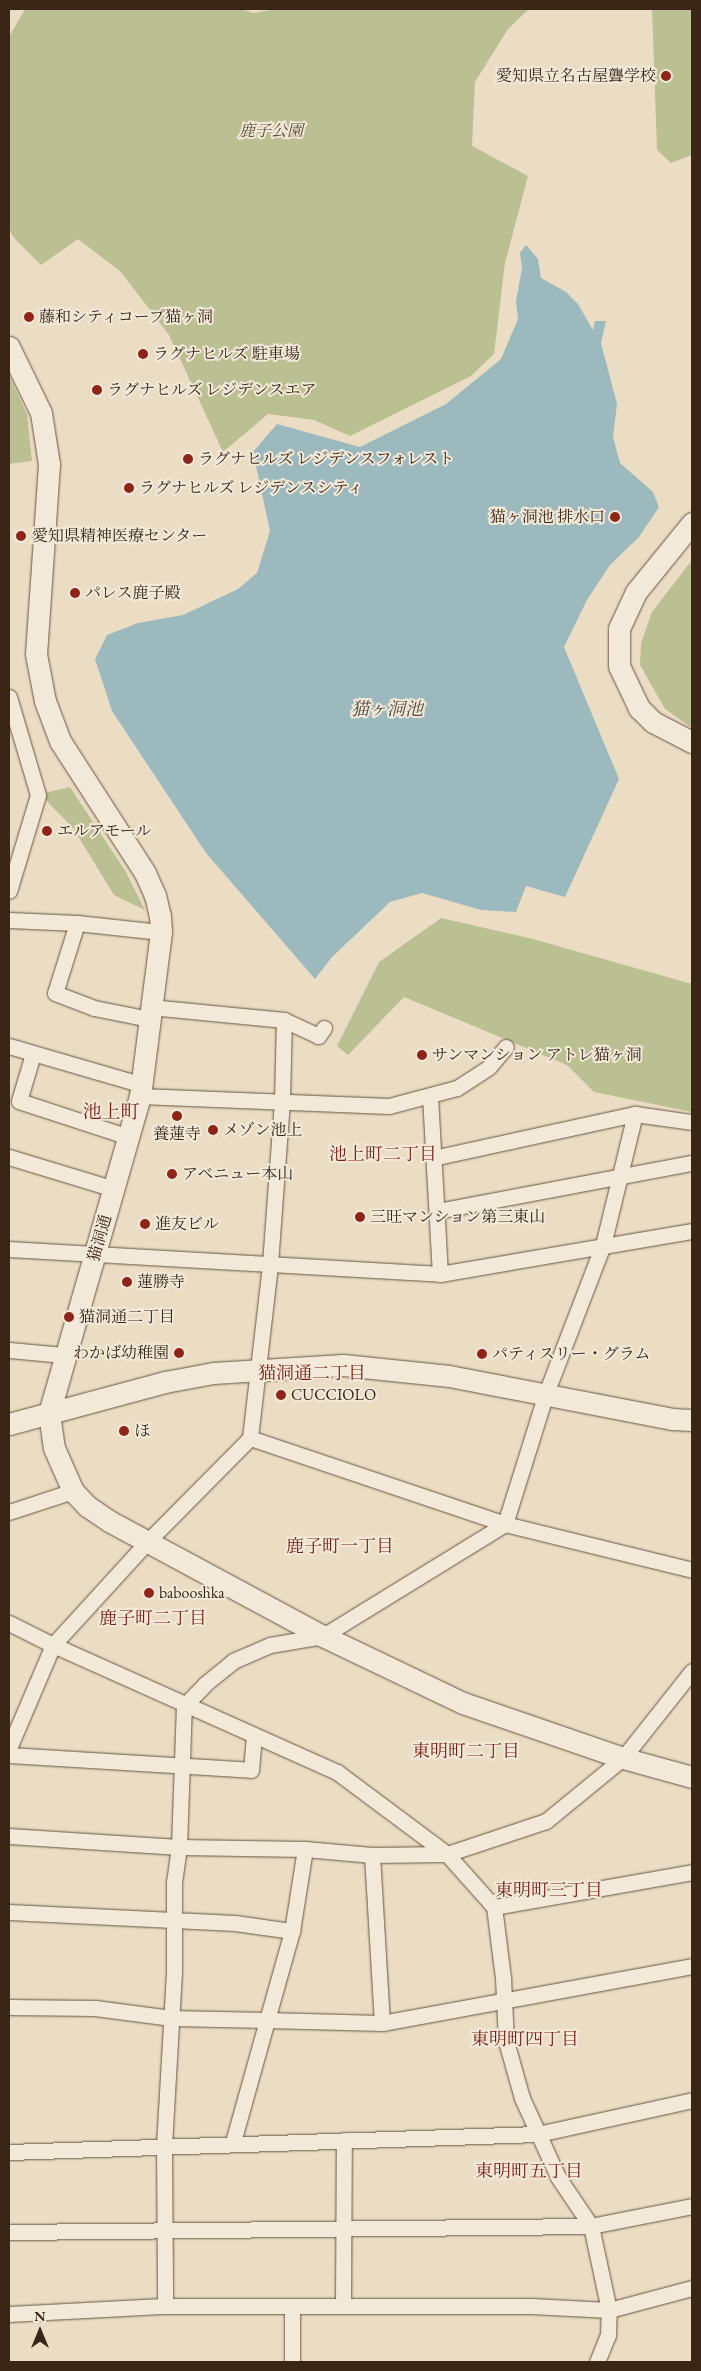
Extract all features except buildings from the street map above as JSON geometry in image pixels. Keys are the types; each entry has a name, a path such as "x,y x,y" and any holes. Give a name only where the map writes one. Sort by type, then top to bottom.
{"street":[{"name":"猫洞通","path":"9,347 41,413 48,464 36,654 45,700 60,741 145,873 155,895 161,932 140,1090 97,1252 64,1355 49,1413"},
{"path":"692,523 636,592 619,628 619,666 639,708 653,722 692,742"},
{"path":"9,697 38,795 9,891"},
{"path":"9,920 77,923 161,932"},
{"path":"77,923 55,993 94,1008 284,1020 318,1036 324,1028"},
{"path":"9,1748 53,1645 148,1541 250,1438 260,1368 270,1264 282,1100 284,1020"},
{"path":"9,1046 140,1090 389,1106 430,1096 476,1078 506,1047"},
{"path":"33,1054 19,1101 128,1137"},
{"path":"430,1096 440,1274"},
{"path":"433,1158 635,1114 692,1122"},
{"path":"166,2306 164,2144 174,1882 179,1847 180,1768 184,1706 205,1684 233,1661 270,1645 323,1636 505,1524 545,1396 603,1245 618,1177 635,1114"},
{"path":"9,1157 114,1190"},
{"path":"437,1211 692,1162"},
{"path":"9,1249 97,1252 440,1274 692,1231"},
{"path":"9,1350 64,1355"},
{"path":"9,1424 166,1382 260,1368 342,1365 449,1376 672,1419 692,1420"},
{"path":"49,1413 54,1448 73,1491 86,1506 323,1636 463,1703 624,1758 692,1778"},
{"path":"250,1438 505,1524 692,1570"},
{"path":"9,1512 73,1491"},
{"path":"9,1623 184,1706 337,1772 447,1854 494,1907 504,2000 506,2041 522,2098 558,2176 591,2226 610,2310 608,2335 597,2362"},
{"path":"9,1836 179,1847 305,1849 372,1855 447,1854 546,1821 624,1758 692,1671"},
{"path":"9,1755 180,1768 251,1770 254,1736"},
{"path":"233,2142 292,1931 305,1849"},
{"path":"372,1855 382,2023"},
{"path":"494,1907 692,1872"},
{"path":"9,1912 235,1923 292,1931"},
{"path":"9,2007 95,2008 170,2018 382,2023 692,1966"},
{"path":"9,2152 164,2144 538,2134 692,2100"},
{"path":"343,2306 344,2140"},
{"path":"9,2232 591,2226 692,2206"},
{"path":"9,2314 166,2306 531,2306 610,2310 692,2288"},
{"path":"292,2306 292,2362"}],"green space":[{"name":"鹿子公園","path":"25,9 241,9 253,13 277,9 529,9 508,29 475,82 472,146 528,176 505,263 494,354 471,376 350,436 314,420 268,414 223,452 169,335 121,272 78,239 41,265 13,237 9,228 9,37"},
{"name":"愛知県立名古屋聾学校","path":"652,9 692,9 692,155 671,163 657,150"},
{"path":"9,375 27,414 32,461 9,464"},
{"path":"692,560 692,728 665,709 640,665 641,643 652,612"},
{"path":"70,787 126,872 145,910 114,895 73,828 40,794"},
{"path":"441,918 533,939 692,984 692,1112 594,1092 567,1065 404,997 348,1055 337,1046 379,962"}],"water":[{"name":"猫ヶ洞池","path":"526,245 538,259 541,278 566,292 578,304 593,330 595,321 606,321 601,343 617,404 613,437 620,463 653,492 659,507 639,537 610,565 587,600 564,647 619,779 565,897 526,886 516,912 481,910 422,893 390,902 332,957 315,979 206,853 112,711 95,659 107,635 138,623 183,615 238,589 257,573 270,531 253,452 277,424 360,447 446,404 501,359 518,319 516,301 522,268 520,253"}],"place":[{"name":"愛知県立名古屋聾学校","path":"666,76"},
{"name":"藤和シティコープ猫ヶ洞","path":"29,317"},
{"name":"ラグナヒルズ 駐車場","path":"143,354"},
{"name":"ラグナヒルズ レジデンスエア","path":"97,390"},
{"name":"ラグナヒルズ レジデンスフォレスト","path":"188,459"},
{"name":"ラグナヒルズ レジデンスシティ","path":"129,488"},
{"name":"猫ヶ洞池 排水口","path":"615,517"},
{"name":"愛知県精神医療センター","path":"21,536"},
{"name":"パレス鹿子殿","path":"75,593"},
{"name":"エルアモール","path":"47,831"},
{"name":"サンマンション アトレ猫ヶ洞","path":"422,1055"},
{"name":"養蓮寺","path":"177,1116"},
{"name":"メゾン池上","path":"213,1130"},
{"name":"アベニュー本山","path":"172,1174"},
{"name":"三旺マンション第三東山","path":"360,1217"},
{"name":"進友ビル","path":"145,1224"},
{"name":"蓮勝寺","path":"127,1282"},
{"name":"猫洞通二丁目","path":"69,1317"},
{"name":"わかば幼稚園","path":"179,1353"},
{"name":"パティスリー・グラム","path":"482,1354"},
{"name":"CUCCIOLO","path":"281,1395"},
{"name":"ほ","path":"124,1431"},
{"name":"babooshka","path":"149,1593"}],"district":[{"name":"池上町","path":"111,1112"},
{"name":"池上町二丁目","path":"383,1154"},
{"name":"猫洞通二丁目","path":"312,1373"},
{"name":"鹿子町一丁目","path":"340,1546"},
{"name":"鹿子町二丁目","path":"153,1618"},
{"name":"東明町二丁目","path":"466,1751"},
{"name":"東明町三丁目","path":"549,1890"},
{"name":"東明町四丁目","path":"525,2039"},
{"name":"東明町五丁目","path":"529,2171"}]}
